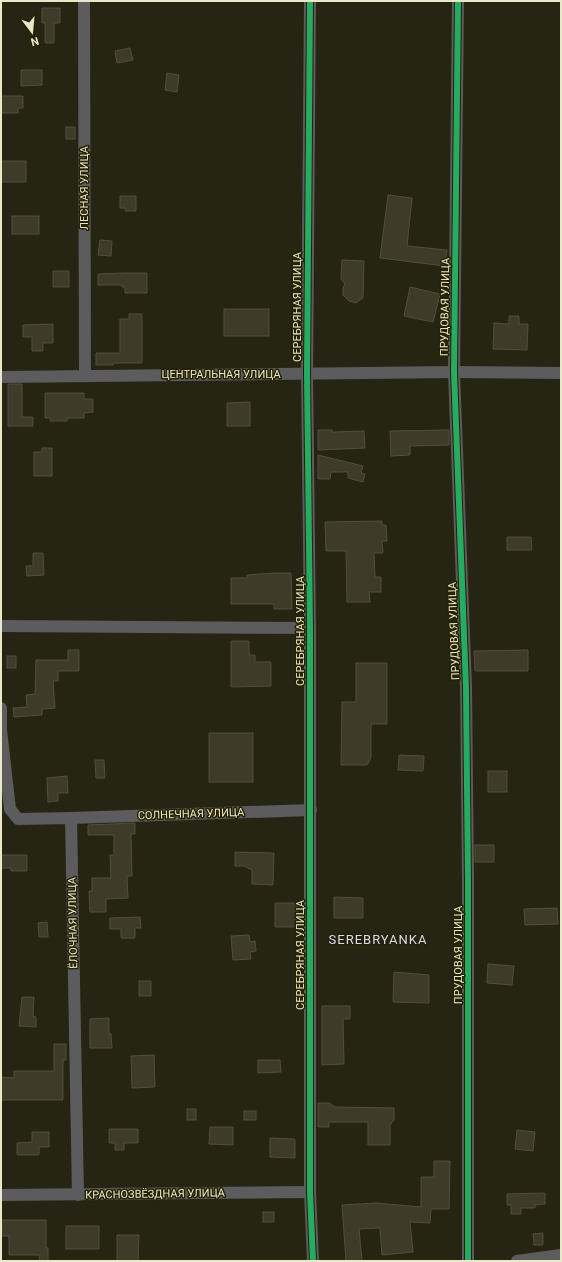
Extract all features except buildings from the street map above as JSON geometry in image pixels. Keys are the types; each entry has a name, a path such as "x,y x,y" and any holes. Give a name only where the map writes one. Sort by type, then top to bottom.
{"street":[{"name":"ЛЕСНАЯ УЛИЦА","path":"84,1 85,375"},
{"name":"СЕРЕБРЯНАЯ УЛИЦА","path":"310,1 307,374 311,810 310,1192 313,1261"},
{"name":"ПРУДОВАЯ УЛИЦА","path":"458,1 454,372 466,688 468,882 468,1261"},
{"name":"ЦЕНТРАЛЬНАЯ УЛИЦА","path":"1,376 454,372 561,373"},
{"path":"1,626 310,628"},
{"path":"1,708 1,730 10,809 18,819 71,818"},
{"name":"СОЛНЕЧНАЯ УЛИЦА","path":"71,818 311,810"},
{"name":"ЁЛОЧНАЯ УЛИЦА","path":"71,818 78,1195"},
{"name":"КРАСНОЗВЁЗДНАЯ УЛИЦА","path":"1,1195 310,1192"},
{"path":"517,1261 561,1255"}],"cycle path":[{"path":"310,1 307,374 310,628 310,1192 313,1261"},
{"path":"458,1 454,372 466,688 468,882 468,1261"}],"district":[{"name":"SEREBRYANKA","path":"378,939"}]}
